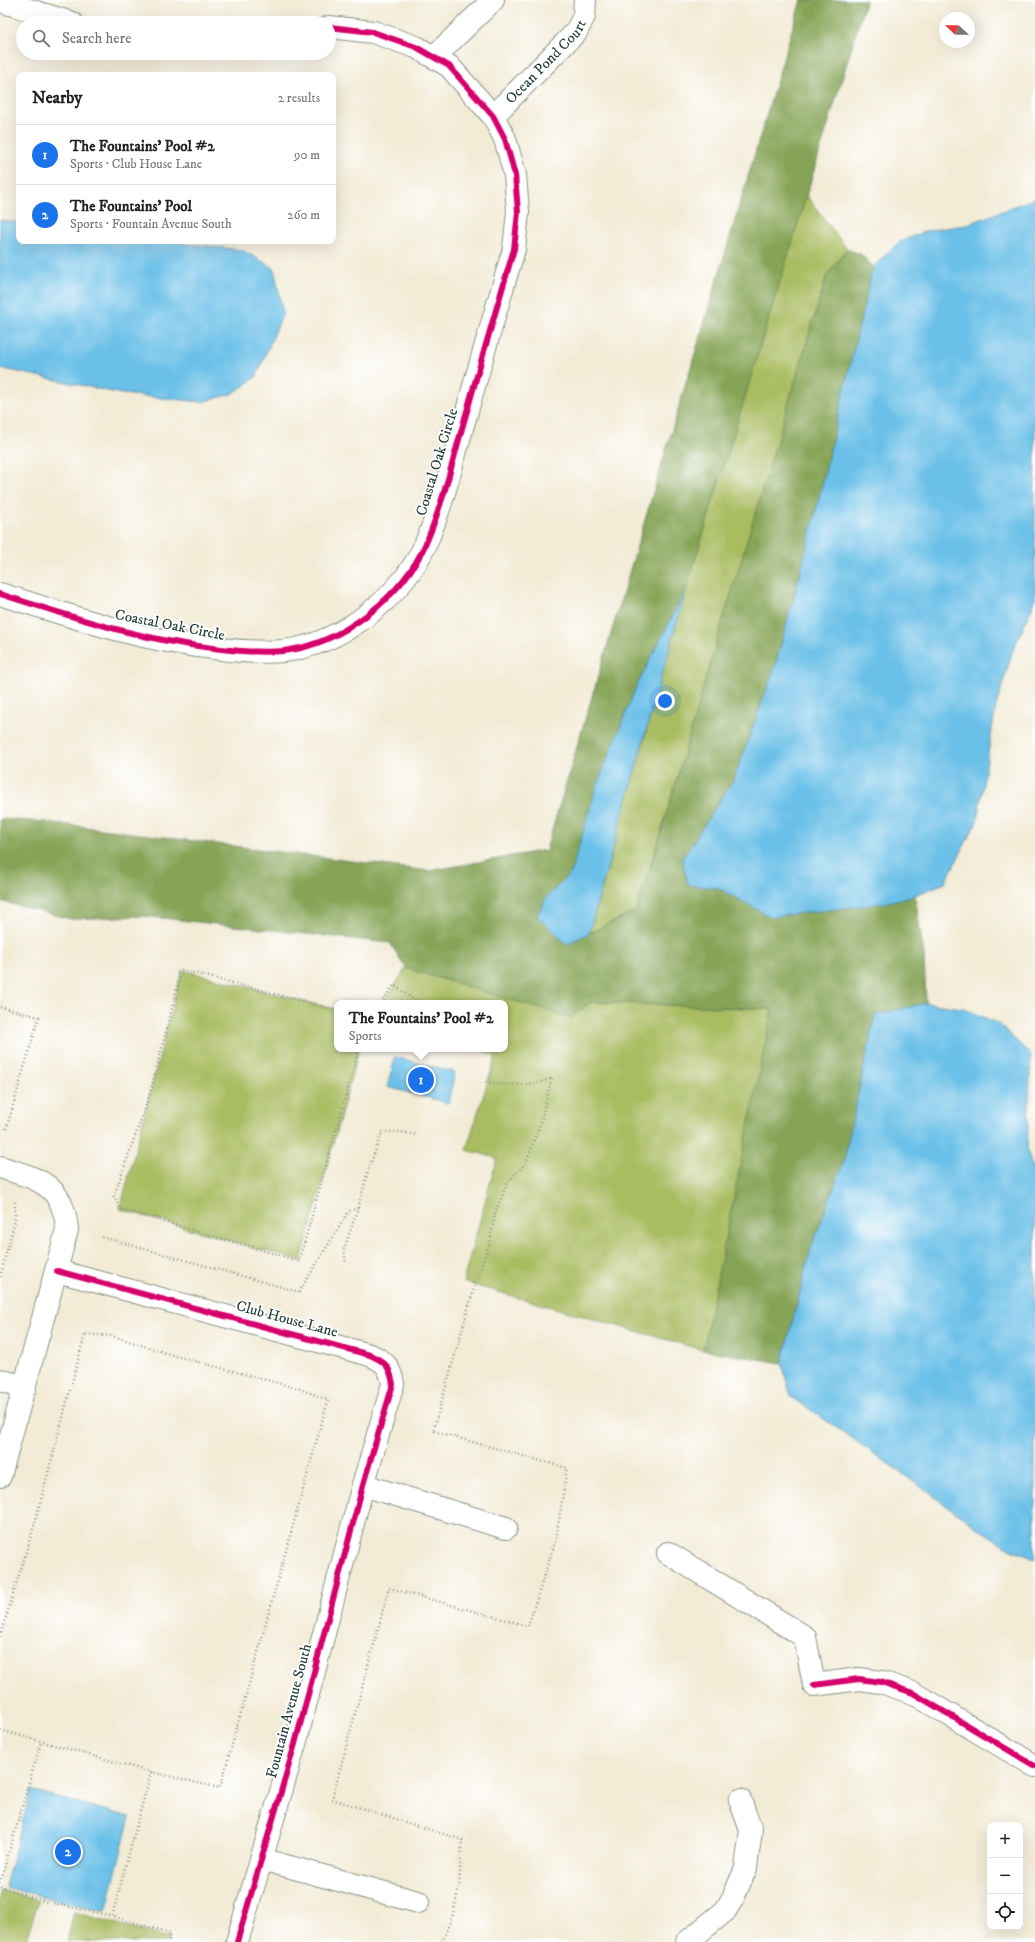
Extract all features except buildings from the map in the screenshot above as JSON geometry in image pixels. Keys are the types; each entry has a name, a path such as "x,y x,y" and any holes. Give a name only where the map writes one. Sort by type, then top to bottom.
{"street":[{"path":"434,57 493,0"},
{"name":"Ocean Pond Court","path":"493,116 576,32 584,16 585,0"},
{"path":"0,1 49,16"},
{"name":"Coastal Oak Circle","path":"0,594 91,623 184,645 240,651 284,651 318,643 348,628 376,608 404,578 425,544 443,492 514,248 518,212 515,175 505,139 493,116 449,66 416,47 373,32 336,28"},
{"path":"0,1167 41,1180 57,1195 66,1215 68,1230 0,1476"},
{"name":"Club House Lane","path":"57,1271 370,1355 382,1361 391,1371 393,1384 363,1485"},
{"path":"0,1380 25,1386"},
{"path":"363,1485 506,1528"},
{"name":"Fountain Avenue South","path":"238,1942 294,1744 363,1485"},
{"path":"668,1553 805,1637 814,1685 859,1679 881,1682 913,1693 1035,1766"},
{"path":"687,1942 725,1910 734,1898 746,1868 751,1830 740,1800"},
{"path":"261,1859 418,1902"}],"path":[{"path":"334,1009 182,970 150,1094 114,1196 120,1209 299,1261 358,1052"},
{"path":"383,1000 394,985 415,1000"},
{"path":"0,1007 39,1017 6,1130"},
{"path":"442,1942 453,1914 459,1887 462,1840 332,1799 389,1588 528,1626 556,1539 567,1468 433,1431 475,1285 490,1242 495,1213 508,1182 526,1163 541,1121 552,1078 544,1082 518,1084 490,1084 483,1081"},
{"path":"346,1263 344,1249 358,1208 368,1171 382,1132 401,1132 417,1135"},
{"path":"102,1237 299,1292 350,1210 358,1208"},
{"path":"0,1277 15,1221"},
{"path":"0,1637 34,1526 85,1334 113,1336 172,1355 300,1390 328,1400 220,1788 151,1772 0,1730"},
{"path":"41,1742 0,1884 48,1902 112,1916 170,1933 170,1942"},
{"path":"112,1916 151,1772"}],"green space":[{"path":"801,0 866,0 686,590 636,687 595,791 571,873 546,898 567,944 636,911 661,833 718,637 827,275 847,249 862,255 873,267 811,532 775,667 734,779 682,859 688,885 718,888 771,917 884,903 915,895 924,955 926,1003 875,1015 844,1161 811,1248 782,1363 703,1350 772,1009 590,1002 571,1018 406,968 390,943 143,916 71,919 0,901 0,819 46,822 429,871 546,850"},
{"path":"806,195 847,249 827,275 661,833 636,911 589,933 686,590"},
{"path":"406,968 571,1017 590,1002 773,1009 703,1350 463,1282 497,1158 466,1150 496,1056 485,1052 508,1052 508,1000 385,1000"},
{"path":"182,970 334,1009 334,1052 358,1052 301,1261 120,1209"},
{"path":"0,1890 39,1900 25,1942 0,1942"},
{"path":"74,1912 169,1938 168,1942 67,1942"}],"water":[{"path":"1035,198 1035,601 1013,650 996,706 977,821 945,883 915,895 884,903 771,917 718,888 688,885 682,859 734,779 775,667 811,532 873,267 898,243 925,231 966,225"},
{"path":"0,220 16,223 16,244 189,244 242,250 274,268 283,313 256,377 232,394 202,402 122,394 0,368"},
{"path":"686,590 589,933 567,944 537,916 546,898 571,873 595,791 636,687"},
{"path":"926,1003 963,1008 999,1024 1031,1055 1027,1149 1035,1179 1035,1559 1008,1547 981,1530 879,1457 791,1397 782,1363 811,1248 844,1161 875,1015"},
{"path":"395,1057 455,1072 448,1103 387,1087"},
{"path":"31,1790 130,1817 106,1912 5,1887"}],"cycle path":[{"path":"0,594 105,626 159,639 231,650 275,652 306,647 327,639 348,628 386,599 416,563 426,543 443,494 514,249 518,212 515,175 505,139 493,116 449,66 416,47 373,32 336,28"},
{"path":"57,1271 370,1355 384,1363 389,1369 392,1378 393,1384 363,1485 295,1744 237,1942"},
{"path":"814,1685 859,1679 881,1682 913,1693 1035,1766"}],"place":[{"name":"The Fountains' Pool #2","path":"421,1080"},
{"name":"The Fountains' Pool","path":"68,1852"}]}
